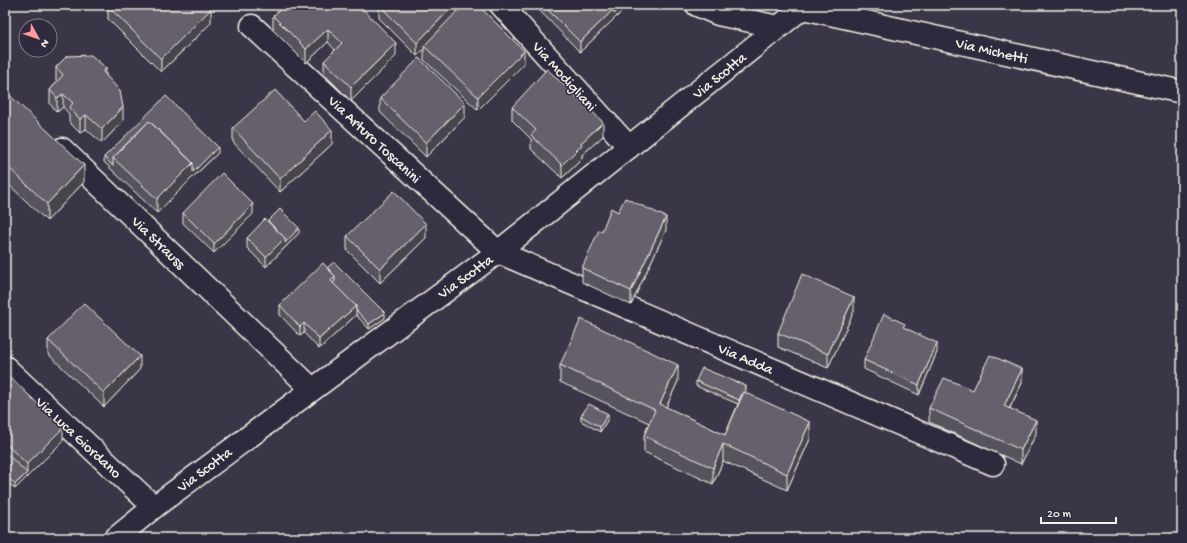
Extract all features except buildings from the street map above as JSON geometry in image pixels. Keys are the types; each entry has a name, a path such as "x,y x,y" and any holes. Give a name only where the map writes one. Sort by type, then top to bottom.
{"street":[{"name":"Via Modigliani","path":"502,5 629,147"},
{"path":"697,5 718,14 778,27"},
{"name":"Via Scotta","path":"116,538 154,507 498,252 805,6"},
{"name":"Via Michetti","path":"805,6 1182,92"},
{"name":"Via Arturo Toscanini","path":"252,26 498,252"},
{"name":"Via Strauss","path":"50,138 312,389"},
{"name":"Via Adda","path":"498,252 994,464"},
{"name":"Via Luca Giordano","path":"5,367 154,507"}]}
